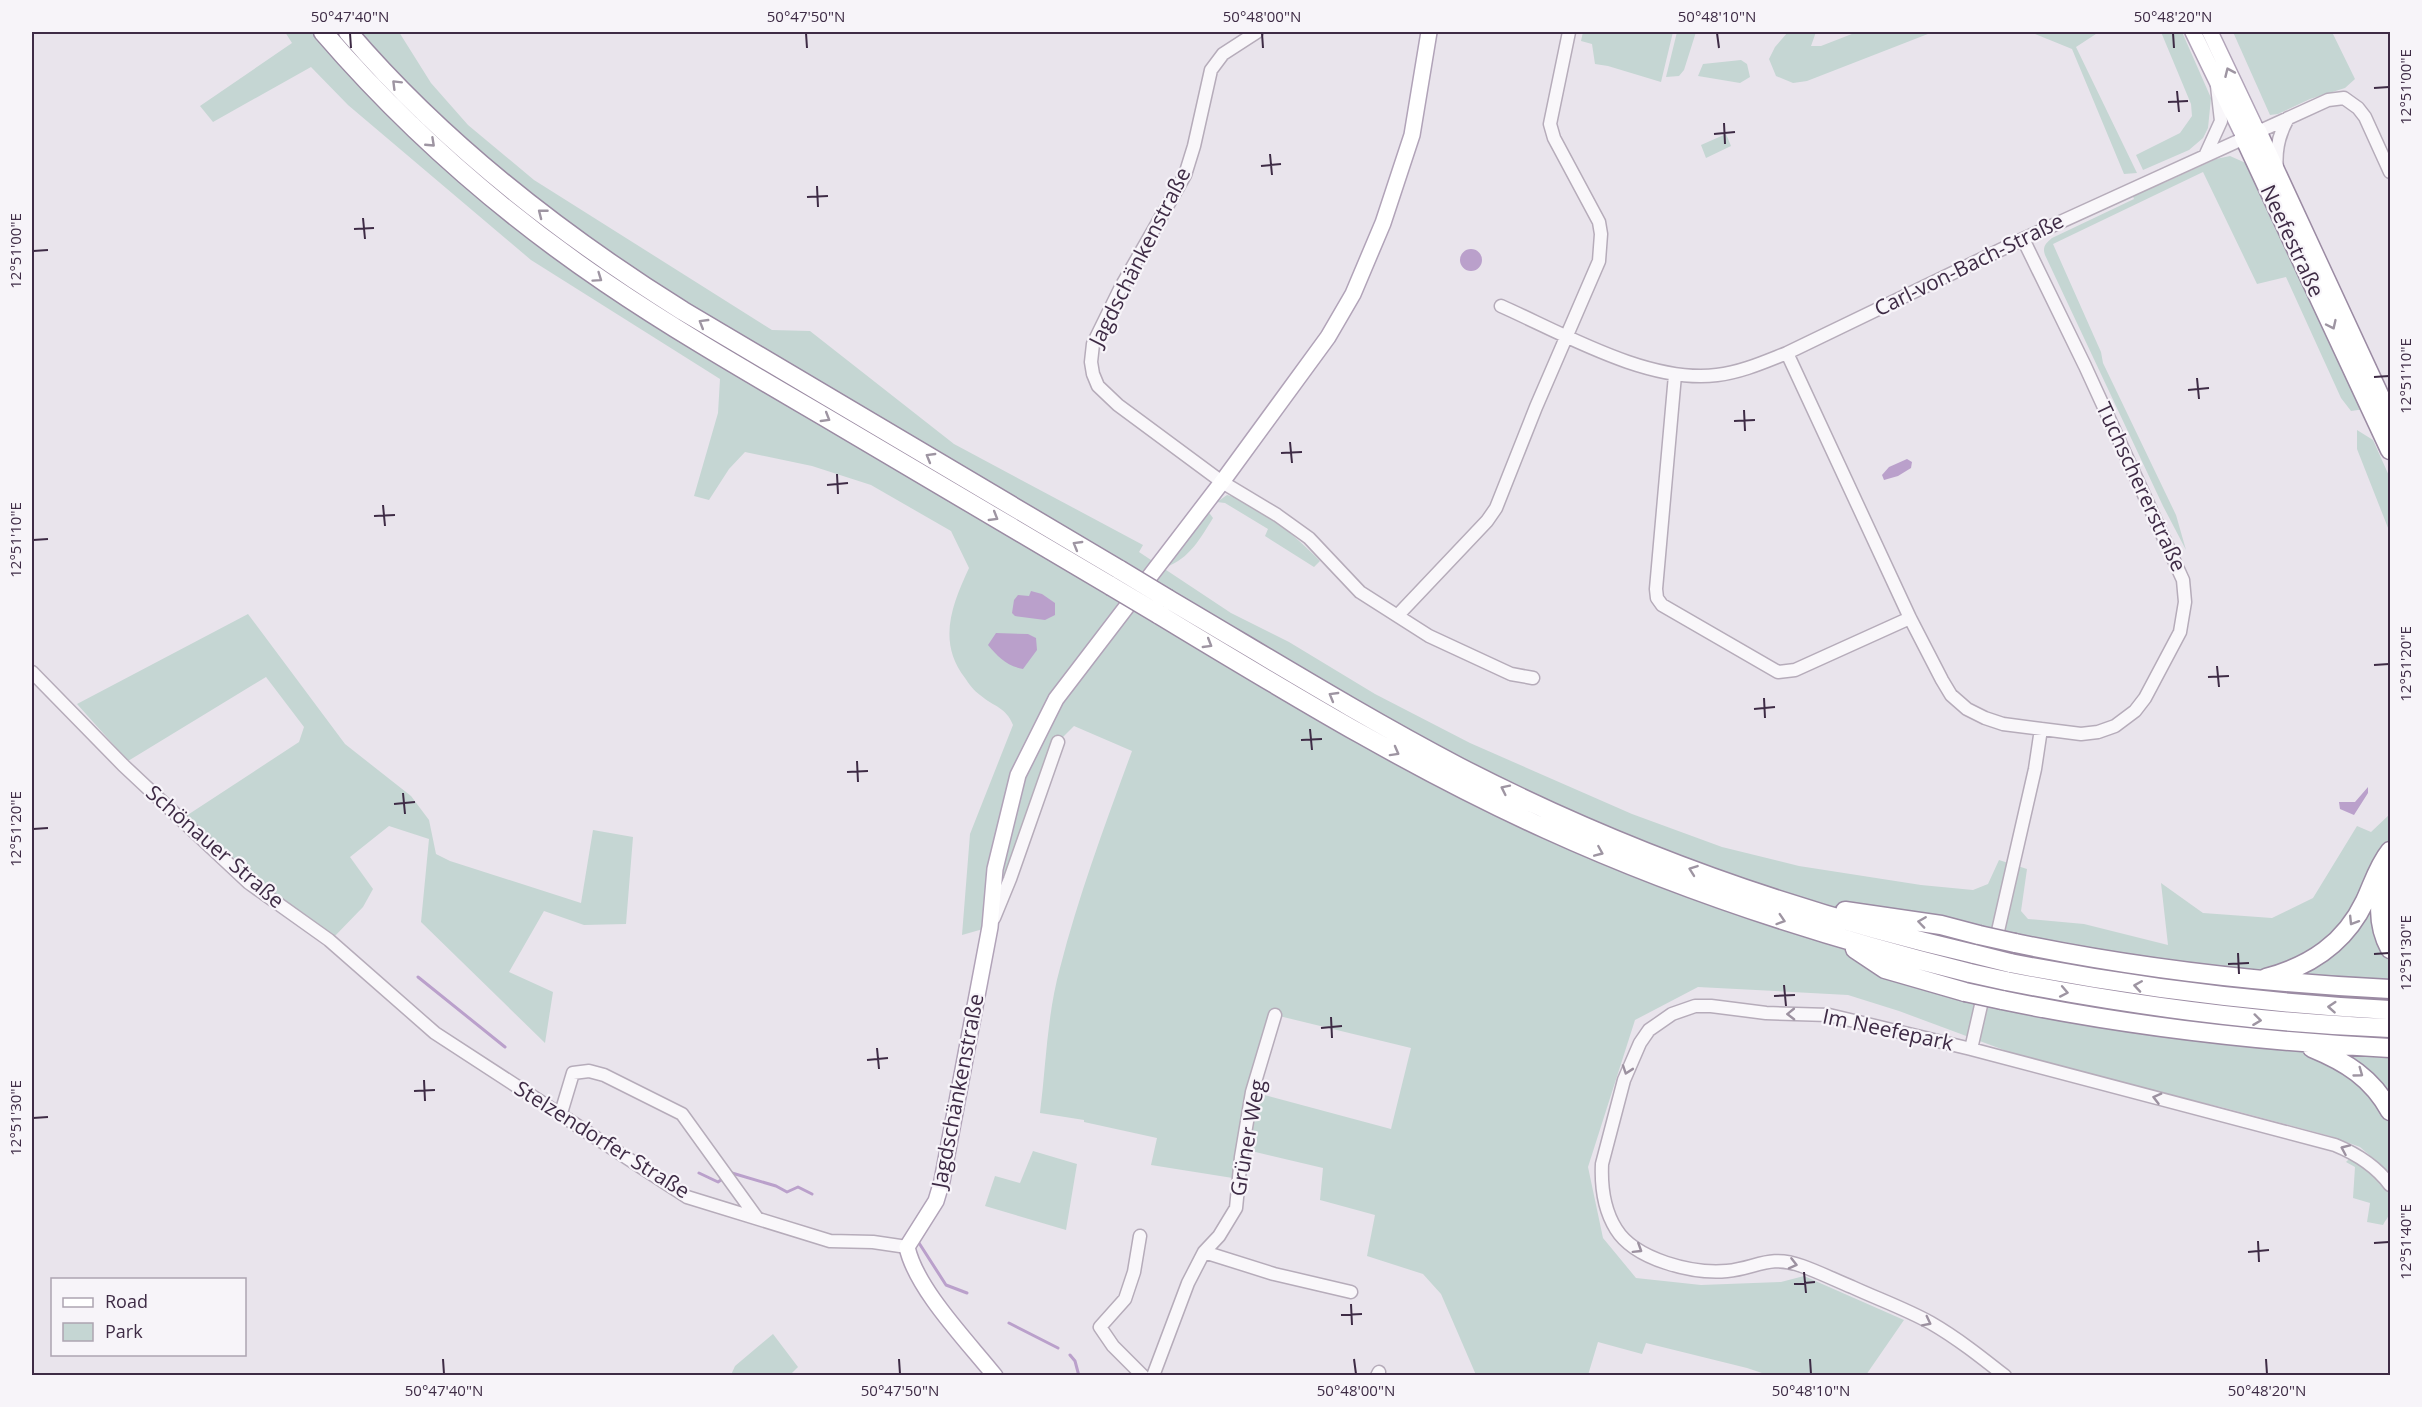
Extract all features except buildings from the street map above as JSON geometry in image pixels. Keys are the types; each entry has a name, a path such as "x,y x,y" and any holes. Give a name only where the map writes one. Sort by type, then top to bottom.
{"highway":[{"path":"323,32 416,129 500,204 606,283 776,388 1163,606 1309,683 1460,767 1557,814 1657,856 1748,890 1897,937 2010,963 2161,990 2271,1003 2391,1010"},
{"path":"348,32 429,117 520,196 616,267 1115,578"},
{"name":"Neefestraße","path":"2251,134 2279,180 2391,418"},
{"name":"Neefestraße","path":"2251,134 2391,450"},
{"path":"1163,606 1356,730 1449,782 1545,829 1656,876 1836,937 2006,981 2157,1008 2280,1022 2391,1028"},
{"path":"2256,981 2303,966 2332,946 2355,920 2380,867 2391,851"},
{"path":"2391,869 2384,884 2380,914 2383,932 2391,949"},
{"path":"1748,890 1774,890 1851,913 1941,925 2103,961 2256,981 2391,989"},
{"path":"1836,937 1885,969 1965,992 2130,1024 2310,1047 2354,1069 2376,1088 2391,1111"},
{"path":"2287,1043 2391,1048"}],"main road":[{"name":"Jagdschänkenstraße","path":"908,1247 936,1201 942,1181 990,927 995,869 1018,775 1056,699 1222,482 1328,337 1353,294 1374,248 1412,135 1429,32"},
{"name":"Neefestraße","path":"2193,32 2217,81 2251,134"},
{"name":"Neefestraße","path":"2210,32 2251,134"},
{"path":"908,1247 910,1260 935,1301 995,1376"}],"street":[{"name":"Jagdschänkenstraße","path":"1257,32 1223,54 1211,70 1185,175 1121,287 1093,344 1091,352 1093,374 1106,395 1222,482 1301,532 1360,592 1429,636 1511,674 1533,678"},
{"path":"1398,615 1487,521 1496,508 1515,457 1599,261 1601,234 1599,222 1554,138 1550,124 1567,33"},
{"path":"2205,156 2221,121 2217,81"},
{"name":"Carl-von-Bach-Straße","path":"1501,306 1638,365 1675,375 1716,376 1747,369 1787,353 2023,239 2328,100 2336,98 2350,101 2365,117 2391,172"},
{"path":"2279,180 2277,149 2282,128 2288,118"},
{"name":"Tuchschererstraße","path":"1787,353 1910,618 1952,695 1967,709 2003,724 2081,734 2098,732 2115,726 2135,711 2145,698 2180,632 2185,613 2184,580 2023,239"},
{"path":"1675,375 1656,590 1657,598 1662,605 1778,672 1795,670 1910,618"},
{"name":"Schönauer Straße","path":"32,672 123,765 249,883 329,940 381,988 409,1009"},
{"path":"1971,1048 2035,769 2042,729"},
{"name":"Jagdschänkenstraße","path":"990,927 1010,879 1058,742"},
{"name":"Im Neefepark","path":"2005,1376 1957,1340 1928,1322 1801,1265 1773,1260 1728,1271 1694,1270 1646,1254 1628,1243 1617,1231 1604,1200 1601,1181 1602,1164 1630,1061 1649,1030 1661,1020 1683,1009 1711,1005 1766,1013 1829,1015 1971,1048 2335,1145 2353,1152 2368,1162 2391,1185"},
{"name":"Stelzendorfer Straße","path":"409,1009 435,1033 687,1197 830,1241 873,1242 908,1247"},
{"name":"Grüner Weg","path":"1153,1376 1169,1328 1204,1252 1219,1236 1236,1208 1241,1157 1252,1092 1275,1015"},
{"path":"561,1113 573,1073 589,1071 604,1075 682,1114 758,1219"},
{"path":"1140,1236 1134,1272 1125,1299 1100,1327 1113,1346 1143,1376"},
{"path":"1204,1252 1274,1274 1351,1292"}],"green space":[{"path":"285,32 399,32 431,83 468,125 534,180 772,330 810,331 954,444 1143,545 1139,552 1231,613 1289,642 1375,694 1470,743 1632,814 1722,847 1799,866 1921,885 1973,890 1988,884 1999,860 2027,869 2021,911 2028,919 2084,924 2168,945 2161,883 2203,913 2272,918 2313,898 2357,826 2371,832 2390,814 2390,1173 2360,1147 2330,1136 2221,1107 2100,1079 2012,1053 1899,1011 1848,995 1698,987 1635,1020 1588,1167 1603,1238 1636,1278 1701,1285 1781,1282 1804,1276 1904,1320 1866,1375 1768,1375 1646,1343 1642,1354 1598,1342 1588,1375 1476,1375 1441,1294 1423,1274 1367,1256 1375,1215 1320,1200 1323,1168 1243,1149 1239,1179 1151,1165 1157,1138 1084,1122 1084,1120 1040,1113 1050,1022 1067,940 1132,751 1074,726 1058,742 990,927 962,935 970,834 1013,725 1007,714 972,687 956,664 951,651 950,623 957,596 969,568 951,531 871,485 812,466 745,452 729,469 709,500 694,496 718,413 720,379 531,260 348,105 311,67 213,122 200,106 292,43","holes":["1275,1015 1411,1048 1391,1129 1253,1092"]},
{"path":"1583,32 1673,32 1661,82 1595,64 1592,44 1581,41"},
{"path":"1677,32 1696,32 1684,70 1679,76 1666,77"},
{"path":"1788,32 1816,32 1811,46 1821,46 1857,32 1933,32 1807,81 1793,83 1776,76 1769,59 1775,47"},
{"path":"2030,32 2099,32 2076,47 2137,173 2124,174 2072,49"},
{"path":"2161,32 2182,32 2211,98 2208,128 2203,138 2189,150 2143,170 2136,155 2180,133 2192,116 2191,104"},
{"path":"2233,32 2332,32 2355,79 2345,88 2270,115"},
{"path":"1741,60 1747,64 1750,77 1740,83 1698,76 1703,64"},
{"path":"1726,134 1731,146 1706,158 1701,145"},
{"path":"2230,156 2248,164 2365,409 2351,411 2341,398 2286,277 2257,284 2203,172 2053,244 2101,352 2103,363 2176,515 2186,550 2045,255 2044,247 2052,238 2134,199 2132,194 2166,182 2216,159"},
{"path":"2357,430 2373,440 2390,478 2390,533 2357,449"},
{"path":"1227,495 1264,513 1289,532 1320,561 1314,567 1265,536 1268,529 1225,503 1217,502"},
{"path":"1207,510 1213,518 1199,540 1182,558 1166,567"},
{"path":"248,614 345,744 411,796 429,820 436,854 450,861 581,903 593,830 633,837 626,924 584,925 544,911 509,972 553,992 545,1043 421,922 429,839 389,826 350,857 373,889 363,907 333,938 256,878 186,816 299,742 304,727 266,677 128,761 77,704"},
{"path":"1033,1151 1077,1164 1066,1230 985,1206 995,1176 1020,1183"},
{"path":"2350,1158 2380,1180 2390,1195 2392,1204 2390,1213 2383,1225 2367,1222 2370,1203 2353,1198 2355,1167 2346,1162"},
{"path":"773,1334 798,1367 790,1375 731,1375 735,1366"}],"shaded area":[{"path":"1471,249 1479,252 1482,260 1479,268 1471,271 1463,268 1460,260 1463,252"},
{"path":"1907,459 1912,462 1911,468 1898,476 1884,480 1882,475 1889,467"},
{"path":"1031,591 1042,594 1055,603 1055,615 1045,620 1015,616 1012,613 1014,600 1018,595 1029,596"},
{"path":"996,633 1028,634 1036,638 1037,650 1023,669 1003,660 988,645"},
{"path":"2368,787 2368,793 2354,815 2340,809 2339,802 2355,802"}],"waterway":[{"path":"418,977 505,1047"},
{"path":"699,1173 718,1182 724,1178"},
{"path":"729,1174 776,1186 787,1192 798,1187 812,1194"},
{"path":"919,1243 946,1285 967,1293"},
{"path":"1009,1323 1058,1348"},
{"path":"1070,1355 1075,1361 1079,1376"}]}
